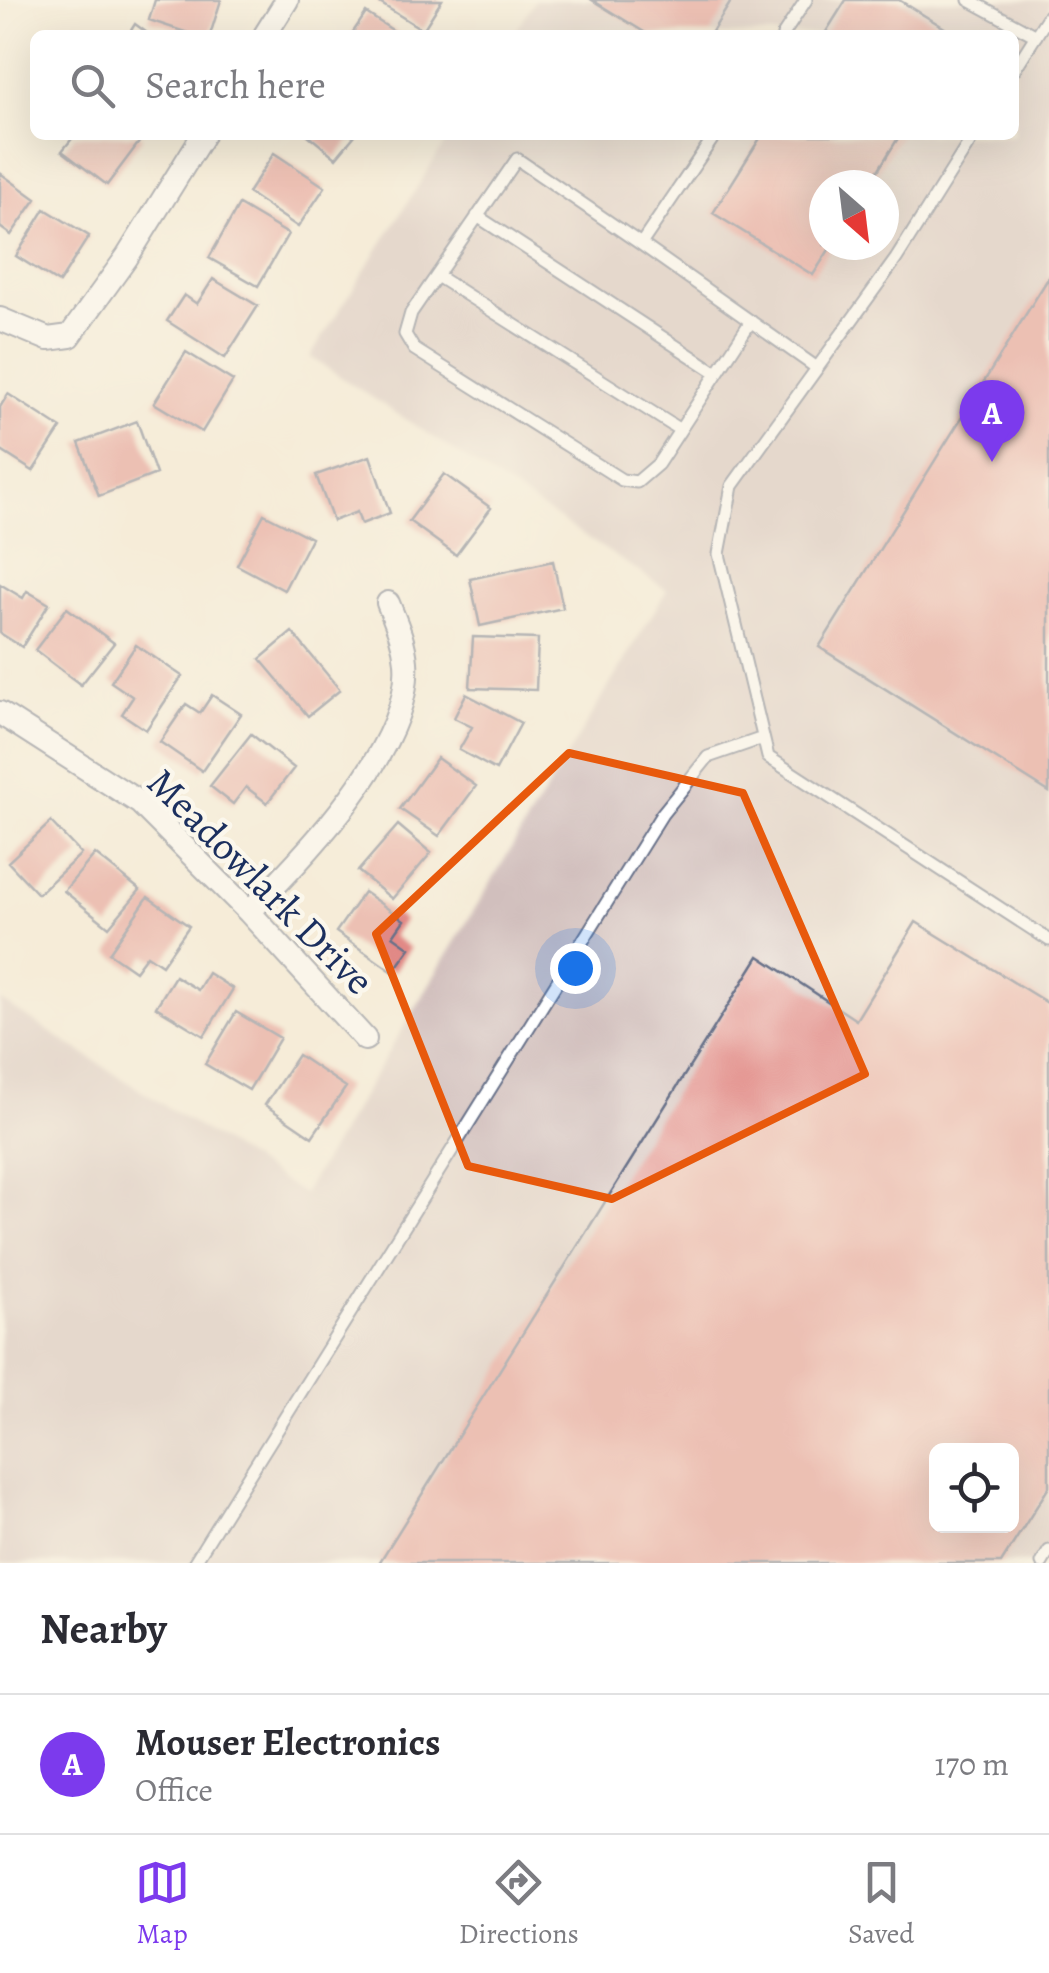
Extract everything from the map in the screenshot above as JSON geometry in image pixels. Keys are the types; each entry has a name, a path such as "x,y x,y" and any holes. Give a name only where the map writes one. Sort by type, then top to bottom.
{"street":[{"path":"268,30 287,0"},
{"path":"0,319 48,340 70,336 128,257 200,140"},
{"path":"249,912 309,852 341,811 390,726 403,697 406,665 402,635 388,603"},
{"name":"Meadowlark Drive","path":"0,713 140,803 249,912 366,1039"}],"lane":[{"path":"786,30 806,0"},
{"path":"969,0 1036,36"},
{"path":"1019,62 1049,15"},
{"path":"641,244 712,140"},
{"path":"971,140 896,259 732,486 719,554 768,757 1049,940"},
{"path":"751,321 658,464 637,482 622,480 414,349 404,334 412,312 517,159 641,244 751,321 818,368"},
{"path":"477,216 716,373"},
{"path":"436,276 680,430"},
{"path":"194,1563 662,814 708,757 763,738"},
{"path":"1042,1563 1049,1552"}],"highlighted area":[{"path":"569,753 743,793 865,1074 612,1199 468,1166 376,934"}],"shaded area":[{"path":"535,0 1049,0 1049,1563 0,1563 0,1000 303,1194 667,590 310,357 447,140 1019,140 1019,30 516,30"}],"building":[{"path":"155,0 221,0 212,30 179,30 149,20"},
{"path":"375,0 442,0 423,30"},
{"path":"592,0 732,0 713,30 641,30"},
{"path":"846,0 899,0 948,30 827,30"},
{"path":"366,13 392,30 354,30"},
{"path":"71,140 141,140 107,185 62,151"},
{"path":"314,140 351,140 336,158"},
{"path":"759,140 897,140 878,170 809,170 809,260 822,260 813,275 713,213"},
{"path":"274,153 325,187 298,227 248,193"},
{"path":"0,173 36,199 11,235 0,227"},
{"path":"239,205 288,234 258,286 209,258"},
{"path":"45,209 89,236 59,283 16,256"},
{"path":"1049,277 1049,792 819,647"},
{"path":"213,279 258,306 225,358 167,321 184,295 197,304"},
{"path":"186,352 233,381 202,432 154,403"},
{"path":"8,394 61,428 33,471 0,450 0,407"},
{"path":"137,421 156,474 99,496 79,443"},
{"path":"370,456 390,513 361,524 357,512 333,521 316,475"},
{"path":"444,474 491,508 456,555 409,521"},
{"path":"264,514 311,538 284,590 237,565"},
{"path":"553,561 563,608 480,626 470,579"},
{"path":"0,584 23,598 27,591 49,604 22,647 0,633"},
{"path":"67,608 114,643 81,685 35,650"},
{"path":"292,632 340,690 308,716 260,659"},
{"path":"473,637 538,639 536,690 470,688"},
{"path":"136,645 182,676 146,730 122,714 133,697 111,682"},
{"path":"466,694 521,723 496,770 459,750 472,727 454,718"},
{"path":"212,695 241,714 202,771 160,742 186,704 200,713"},
{"path":"251,734 294,768 267,803 246,787 233,804 210,786"},
{"path":"437,758 476,786 439,836 400,809"},
{"path":"51,822 81,854 38,894 8,862"},
{"path":"398,825 431,853 392,899 358,871"},
{"path":"95,854 140,890 109,927 64,891"},
{"path":"364,892 404,920 393,936 410,948 393,972 336,932"},
{"path":"148,897 189,926 162,965 147,955 135,971 109,953"},
{"path":"916,922 1049,1004 1049,1487 1001,1563 379,1563 759,956 856,1020"},
{"path":"208,973 233,989 204,1036 156,1007 175,976 198,990"},
{"path":"236,1012 280,1038 249,1090 205,1064"},
{"path":"298,1055 346,1087 312,1137 265,1105"}],"place":[{"name":"Mouser Electronics","path":"992,462"}]}
